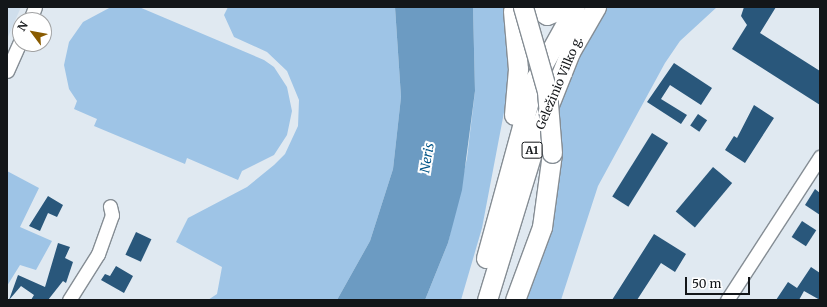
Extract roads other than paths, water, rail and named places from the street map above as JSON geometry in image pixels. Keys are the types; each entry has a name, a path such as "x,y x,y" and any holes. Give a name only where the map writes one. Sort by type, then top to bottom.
{"highway":[{"path":"534,7 547,15 567,7"},
{"name":"Geležinio Vilko g.","path":"474,300 506,188 534,79 575,7"},
{"name":"Geležinio Vilko g.","path":"487,300 539,130 570,52 596,7"},
{"path":"506,188 518,69 518,9"},
{"path":"515,300 542,227 552,153 546,91 518,9"}],"street":[{"path":"7,71 16,52"},
{"path":"727,300 820,157"},
{"path":"69,300 98,254 112,215 110,206"}],"water":[{"name":"Neris","path":"395,7 473,7 475,91 462,190 448,243 425,300 337,300 370,241 393,169 401,97"}]}
